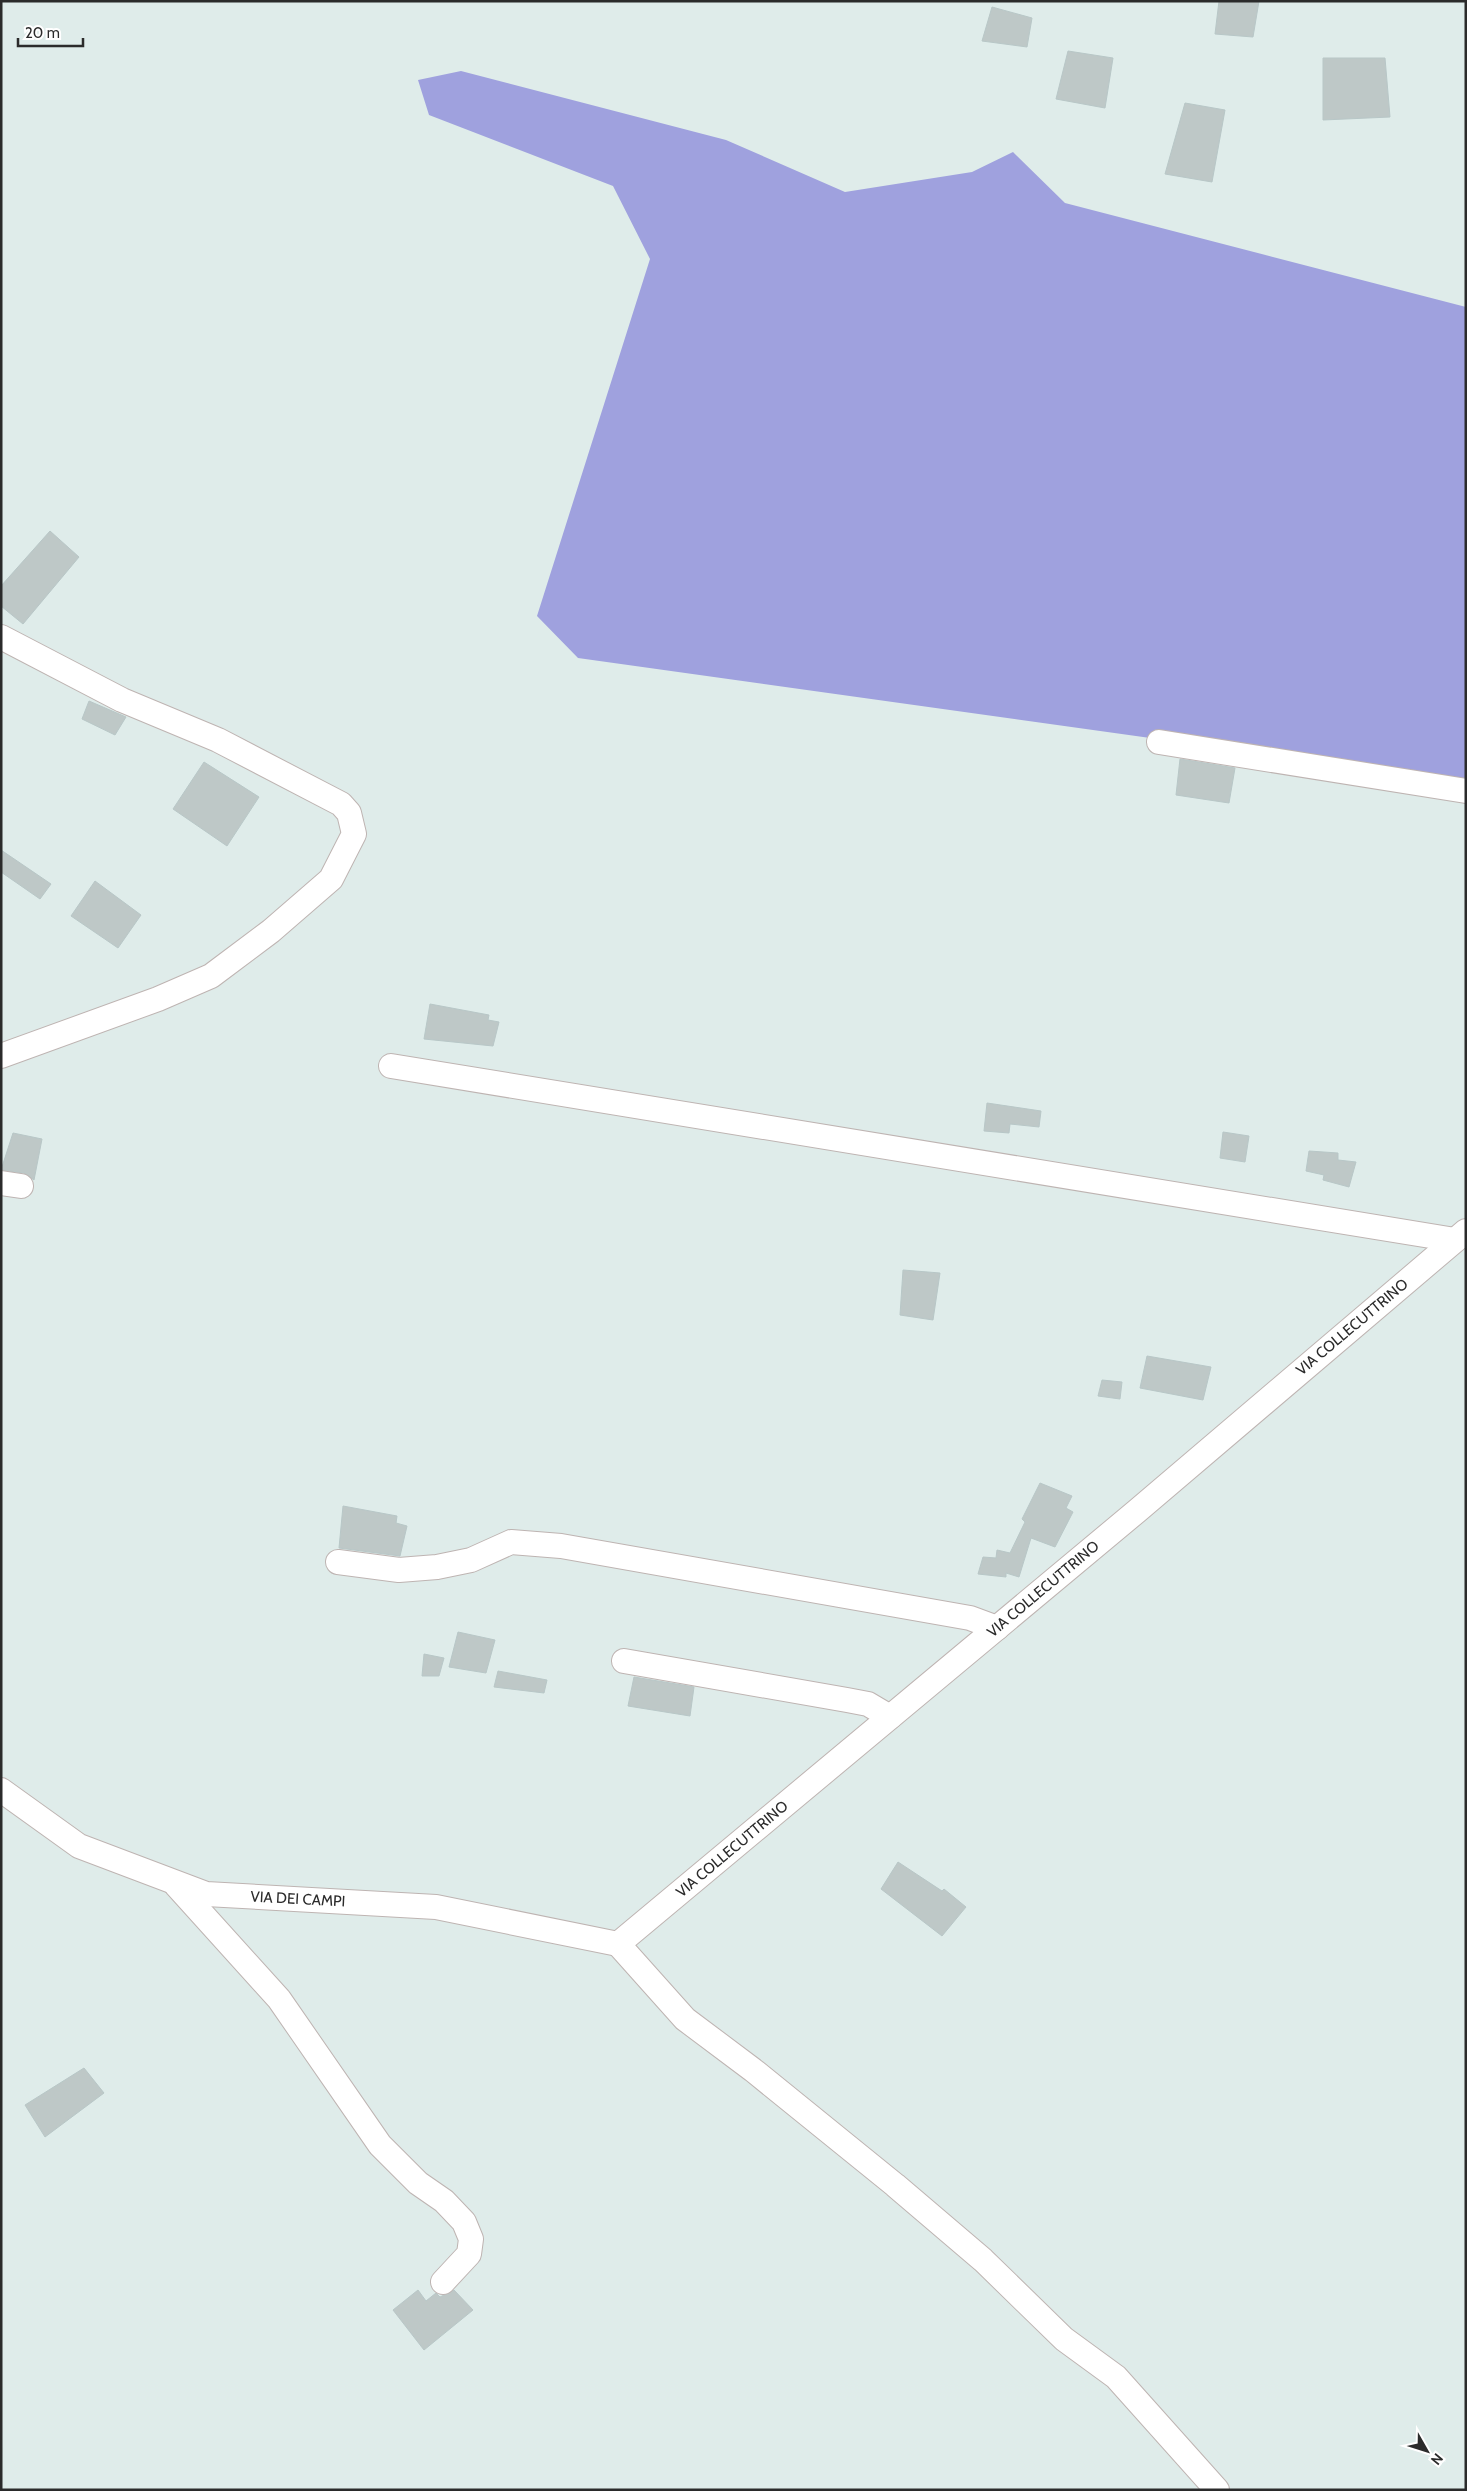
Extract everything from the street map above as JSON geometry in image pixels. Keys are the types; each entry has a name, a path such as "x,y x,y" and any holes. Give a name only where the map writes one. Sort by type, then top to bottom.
{"street":[{"path":"1,637 122,700 218,740 341,804 349,813 354,834 331,879 271,931 211,976 158,1000 1,1056"},
{"path":"1160,742 1466,791"},
{"path":"390,1066 1460,1236"},
{"name":"VIA COLLECUTTRINO","path":"618,1944 997,1628 1460,1236"},
{"path":"338,1562 399,1570 437,1567 471,1560 511,1542 561,1546 970,1618 997,1628"},
{"path":"624,1661 868,1704 890,1717"},
{"name":"VIA DEI CAMPI","path":"1,1790 79,1846 206,1894 436,1908 618,1944"},
{"path":"171,1880 279,1999 380,2146 418,2183 444,2201 464,2222 471,2239 469,2254 443,2282"},
{"path":"618,1944 686,2019 753,2070 895,2185 983,2260 1064,2339 1116,2377 1217,2490"}],"shaded area":[{"path":"461,71 726,140 845,192 972,172 1013,152 1065,203 1466,307 1466,782 578,658 537,616 650,259 613,186 429,115 418,80"}],"building":[{"path":"1219,1 1259,1 1253,37 1215,34"},
{"path":"992,7 1032,18 1027,47 982,41"},
{"path":"1068,51 1113,58 1105,108 1056,99"},
{"path":"1323,58 1385,58 1390,117 1323,120"},
{"path":"1185,103 1225,110 1212,182 1165,174"},
{"path":"50,531 79,557 23,624 1,606 1,586"},
{"path":"89,701 126,717 115,735 82,719"},
{"path":"1180,759 1235,768 1229,803 1176,795"},
{"path":"204,762 259,797 227,846 173,809"},
{"path":"1,850 51,884 40,899 1,872"},
{"path":"95,881 141,915 118,948 71,916"},
{"path":"430,1004 489,1015 488,1020 499,1022 493,1046 424,1039"},
{"path":"987,1103 1041,1111 1039,1127 1010,1124 1009,1133 984,1131"},
{"path":"1223,1132 1249,1136 1245,1162 1220,1158"},
{"path":"13,1133 42,1139 34,1180 24,1173 1,1170"},
{"path":"1309,1151 1338,1153 1338,1160 1356,1162 1349,1187 1323,1180 1324,1175 1306,1171"},
{"path":"903,1270 940,1273 933,1320 900,1315"},
{"path":"1147,1356 1211,1367 1203,1400 1140,1388"},
{"path":"1102,1380 1122,1382 1120,1399 1098,1396"},
{"path":"1040,1483 1072,1496 1066,1508 1073,1512 1055,1547 1031,1538 1019,1577 1006,1573 1006,1577 978,1574 983,1557 996,1558 997,1550 1010,1553 1025,1522 1022,1519"},
{"path":"343,1506 397,1516 396,1523 407,1526 400,1556 339,1548"},
{"path":"458,1632 495,1640 486,1673 449,1667"},
{"path":"424,1654 444,1658 439,1676 422,1676"},
{"path":"498,1671 547,1680 544,1693 494,1687"},
{"path":"634,1677 694,1687 690,1716 628,1706"},
{"path":"898,1862 942,1891 944,1889 966,1907 942,1936 881,1889"},
{"path":"84,2068 104,2093 45,2137 25,2105"},
{"path":"418,2290 426,2301 436,2293 440,2297 454,2290 473,2310 424,2350 393,2310"}]}
